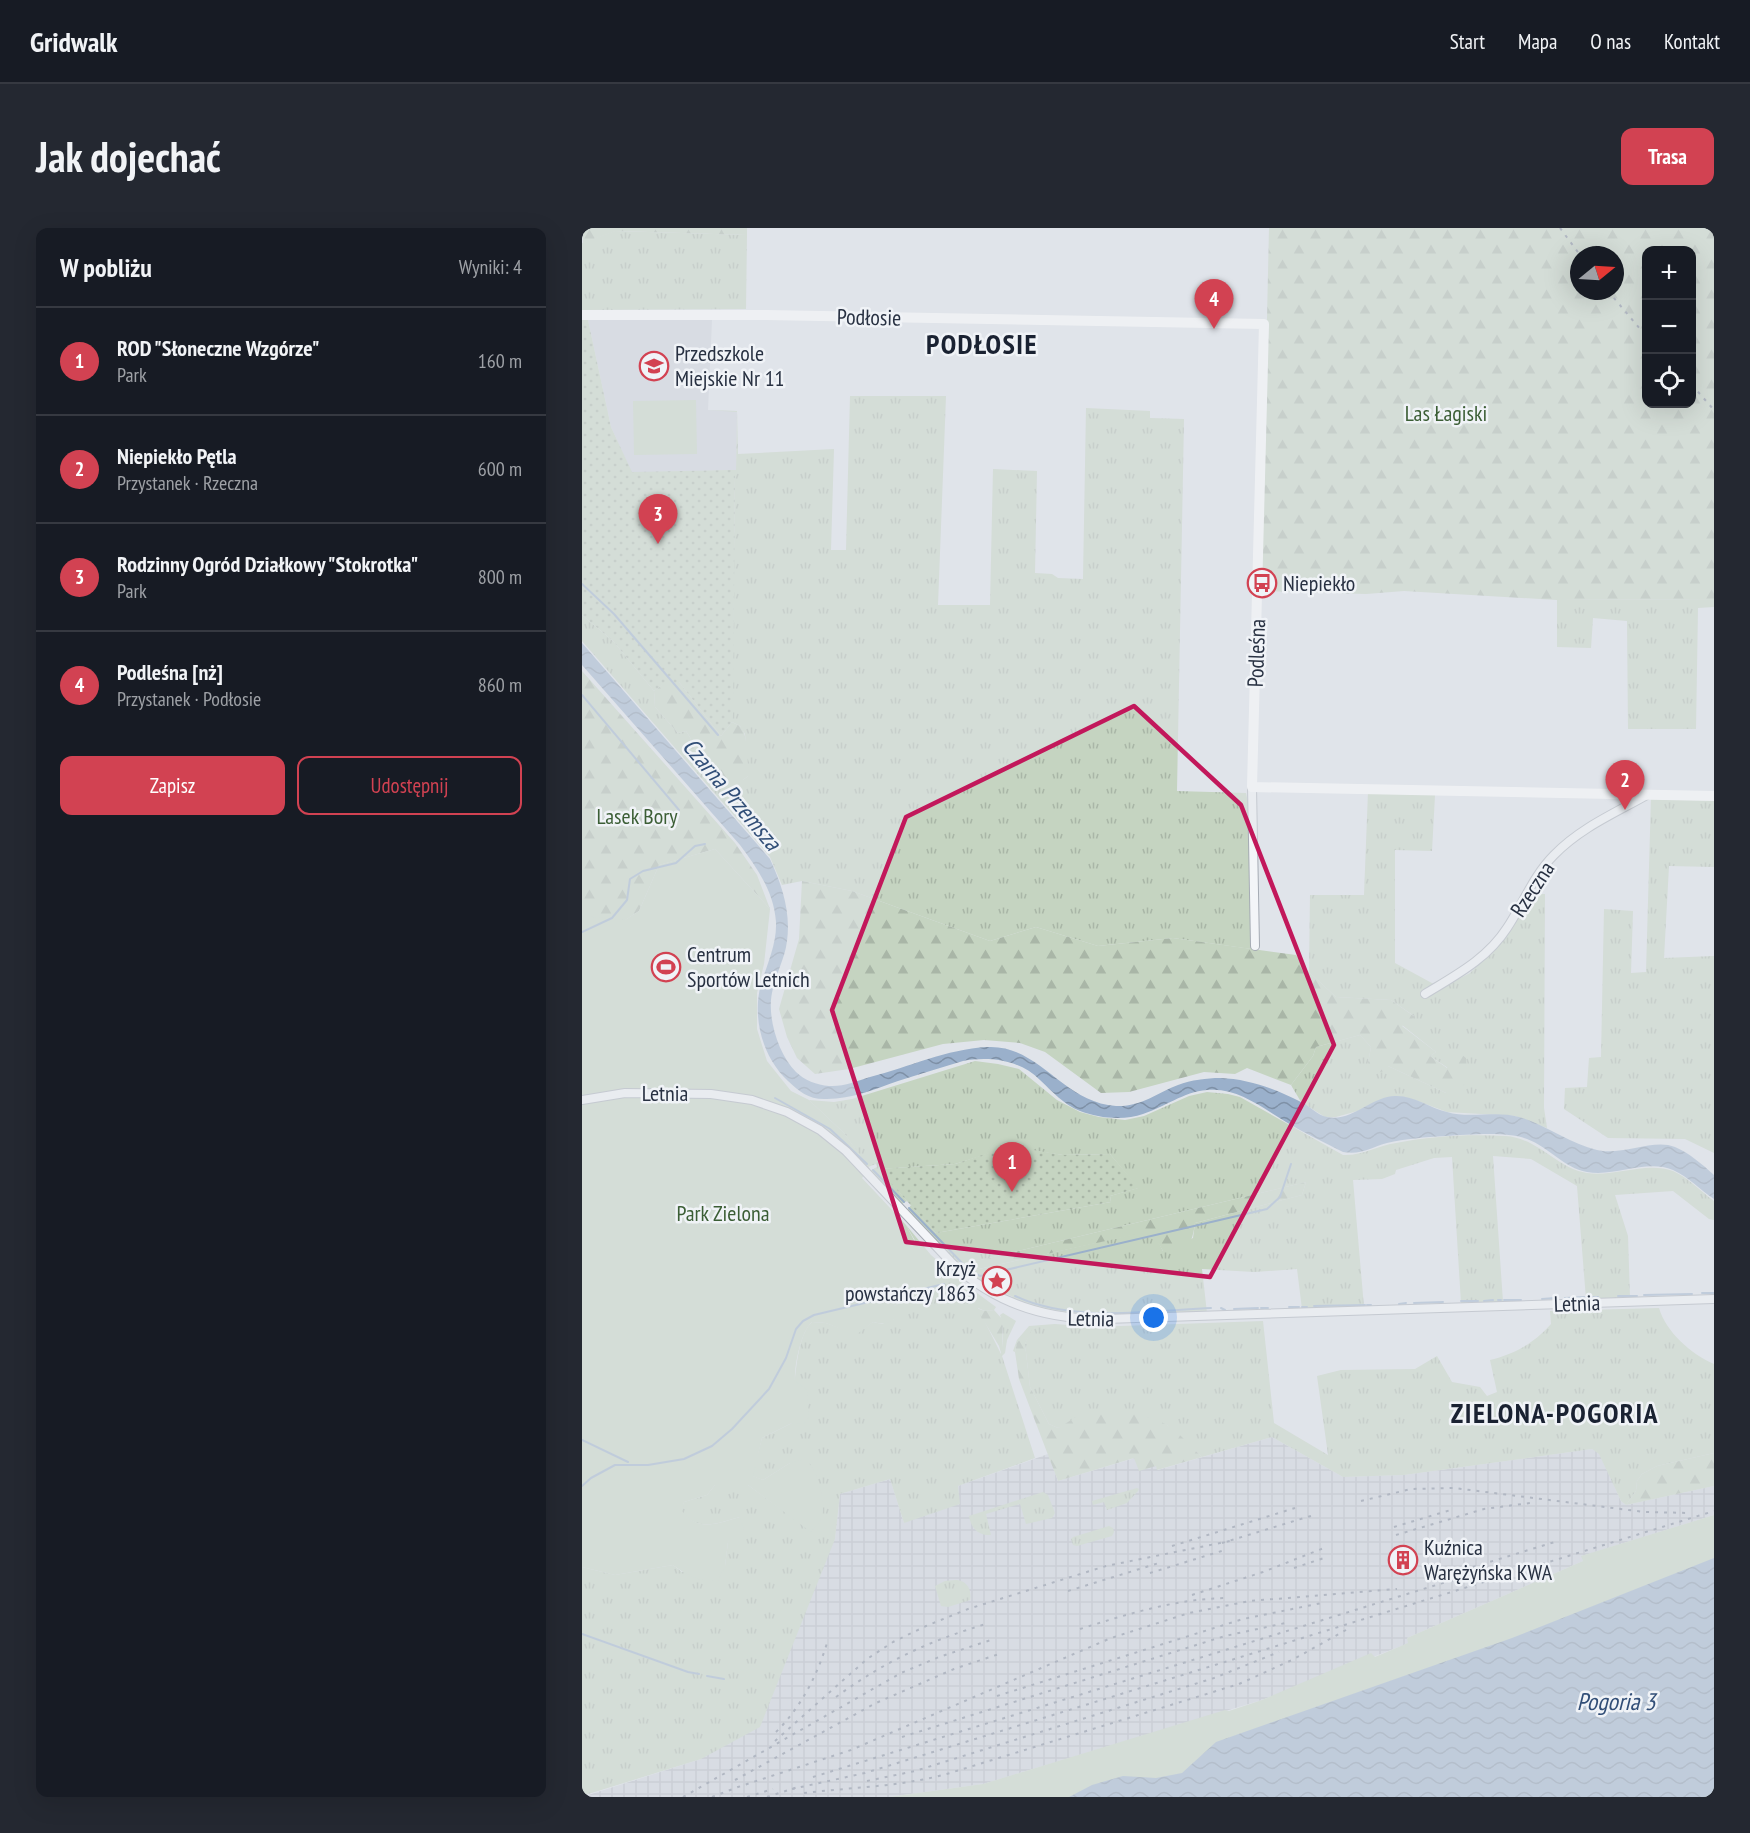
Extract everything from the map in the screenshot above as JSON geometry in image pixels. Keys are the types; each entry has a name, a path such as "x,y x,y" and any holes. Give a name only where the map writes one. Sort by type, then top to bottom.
{"street":[{"name":"Podłosie","path":"582,315 765,315 1264,324"},
{"name":"Podleśna","path":"1255,946 1252,787 1264,324"},
{"path":"1252,787 1714,796"},
{"name":"Rzeczna","path":"1425,993 1464,972 1499,939 1529,888 1550,859 1567,842 1649,794"},
{"name":"Letnia","path":"582,1100 625,1093 711,1094 752,1100 787,1112 820,1130 846,1151 945,1256 970,1279 1002,1299 1050,1316 1072,1319 1106,1319 1714,1299"}],"highlighted area":[{"path":"1134,706 1241,805 1334,1045 1210,1277 906,1242 832,1010 906,817"}],"shaded area":[{"name":"Przedszkole Miejskie Nr 11","path":"588,320 712,320 708,410 737,411 736,470 632,473 611,427"},
{"path":"1272,1437 1343,1477 1404,1475 1592,1449 1599,1453 1621,1501 1626,1505 1714,1486 1714,1515 1582,1556 1583,1561 1407,1638 1409,1643 1262,1700 983,1784 889,1797 582,1797 701,1759 835,1539 840,1494 890,1479 904,1523 958,1486 1048,1454 1058,1481 1135,1458 1156,1466 1158,1470"}],"green space":[{"path":"582,228 747,228 747,235 616,231 583,243"},
{"name":"Las Łagiski","path":"1269,228 1714,228 1714,599 1557,600 1404,591 1366,594 1261,591"},
{"path":"615,231 747,235 746,309 582,310 582,243"},
{"path":"582,320 588,320 611,427 632,472 735,470 733,714 732,722 721,736 679,682 676,684 671,679 654,691 613,641 582,615"},
{"path":"850,396 946,396 938,605 990,605 993,469 1037,471 1035,573 1052,574 1058,578 1083,579 1086,408 1150,411 1150,418 1184,419 1177,791 1246,793 1250,813 1251,949 1173,938 1098,946 1036,927 990,941 852,891 802,881 782,885 770,857 582,641 582,615 613,641 654,691 655,707 678,733 686,731 691,739 690,750 712,774 743,780 748,776 745,734 740,726 732,722 735,471 707,471 736,470 737,412 708,410 737,411 738,454 834,449 831,550 846,550"},
{"path":"696,400 697,454 634,455 633,401"},
{"path":"1714,599 1714,607 1698,608 1696,729 1628,729 1627,621 1593,618 1591,648 1557,647 1557,600"},
{"name":"Lasek Bory","path":"582,671 735,843 757,875 770,909 715,849 659,865 639,911 592,942 582,936"},
{"path":"671,678 679,682 721,736 732,722 741,727 748,758 748,776 743,780 718,776 707,768 690,750 691,739 686,731 678,733 655,707 654,691"},
{"path":"1368,792 1435,795 1432,851 1395,850 1395,963 1441,988 1470,973 1495,948 1532,894 1545,894 1544,1108 1547,1128 1515,1116 1447,1112 1415,1100 1336,1117 1325,1117 1301,1102 1291,1085 1313,1056 1316,1047 1360,1035 1371,1047 1368,1063 1388,1066 1446,1093 1448,1068 1430,1056 1436,1052 1402,1025 1414,1016 1391,1000 1336,997 1309,972 1310,895 1364,895"},
{"path":"1651,797 1714,800 1714,867 1669,866 1664,958 1714,956 1714,1153 1685,1139 1608,1138 1564,1109 1565,1088 1587,1087 1589,1058 1601,1057 1604,909 1633,911 1631,973 1646,972"},
{"name":"Park Zielona","path":"715,849 770,909 764,964 757,993 757,1029 767,1061 791,1091 809,1100 844,1133 870,1169 862,1178 906,1225 915,1242 943,1280 943,1290 909,1299 894,1306 894,1319 884,1324 873,1322 856,1335 826,1323 812,1322 808,1327 797,1358 795,1381 807,1390 809,1417 804,1424 792,1423 762,1438 753,1476 763,1480 790,1463 804,1459 809,1463 816,1476 823,1502 822,1516 811,1532 748,1485 715,1485 707,1495 684,1502 682,1511 688,1518 702,1524 716,1524 740,1517 744,1530 728,1542 725,1566 718,1581 694,1578 673,1565 615,1575 582,1567 582,916 625,920 639,911 659,865"},
{"path":"802,881 852,891 990,941 1036,927 1098,946 1173,938 1296,955 1309,972 1336,997 1391,1000 1415,1017 1402,1026 1436,1052 1430,1056 1447,1068 1457,1051 1466,1058 1468,1083 1446,1093 1388,1066 1384,1071 1374,1074 1368,1063 1371,1047 1360,1035 1316,1047 1313,1056 1291,1085 1247,1068 1235,1074 1204,1072 1129,1092 1101,1093 1045,1052 1020,1043 984,1040 943,1044 849,1069 815,1074 797,1058 787,1037 779,1009 799,939"},
{"path":"975,1061 1019,1069 1057,1100 1080,1112 1099,1117 1125,1120 1144,1116 1189,1096 1207,1092 1240,1097 1343,1155 1423,1139 1464,1135 1505,1136 1528,1142 1566,1166 1587,1173 1663,1168 1684,1177 1714,1201 1714,1220 1709,1219 1673,1191 1615,1195 1628,1236 1630,1298 1586,1299 1577,1186 1531,1159 1493,1156 1503,1302 1461,1303 1452,1157 1434,1158 1396,1170 1395,1174 1382,1179 1353,1180 1364,1307 1302,1309 1297,1269 1254,1272 1202,1269 1207,1313 1108,1315 1036,1307 1012,1299 1013,1297 994,1288 998,1280 993,1286 983,1280 981,1282 969,1273 969,1270 1152,1230 1163,1251 1193,1238 1195,1223 1302,1195 1306,1182 968,1263 969,1265 962,1267 907,1211 911,1205 936,1233 1111,1202 1110,1196 1138,1188 1110,1154 1063,1155 1010,1147 955,1164 879,1169 907,1201 902,1204 870,1171 877,1167 876,1164 868,1167 844,1133 809,1100 834,1102 852,1099"},
{"path":"1010,1146 1063,1155 1110,1154 1139,1188 1110,1196 1111,1202 936,1233 878,1169 955,1164"},
{"path":"1306,1182 1302,1195 1195,1223 1190,1242 1173,1253 1163,1251 1151,1231 974,1270 968,1263"},
{"path":"906,1225 931,1255 996,1307 994,1310 985,1311 978,1308 1001,1354 1003,1329 1000,1315 1003,1313 1016,1321 1002,1356 1035,1458 958,1486 960,1504 904,1523 890,1479 840,1494 835,1539 760,1727 701,1759 582,1796 582,1567 615,1575 673,1565 682,1572 725,1566 728,1542 740,1517 716,1524 701,1524 687,1518 681,1511 684,1502 707,1495 715,1485 748,1485 811,1531 790,1463 763,1480 752,1476 762,1438 792,1423 798,1354 806,1330 812,1322 826,1323 856,1334 873,1322 882,1324 894,1319 894,1306 943,1289"},
{"path":"976,1308 985,1311 994,1310 1003,1320 1002,1356 999,1346"},
{"path":"1659,1308 1673,1334 1688,1348 1714,1364 1714,1453 1657,1466 1642,1474 1637,1481 1636,1491 1626,1505 1621,1501 1599,1454 1592,1449 1404,1475 1343,1477 1272,1437 1202,1457 1167,1425 1084,1413 1069,1424 1058,1428 1049,1424 1030,1387 1025,1344 1031,1329 1017,1343 1015,1352 1013,1351 1017,1340 1029,1326 1055,1324 1093,1327 1263,1321 1274,1423 1328,1455 1317,1376 1341,1370 1415,1369 1437,1356 1452,1382 1480,1387 1487,1396 1497,1392 1490,1360 1516,1351 1538,1337 1551,1324 1550,1311"},
{"path":"1029,1328 1032,1329 1025,1344 1030,1387 1049,1424 1058,1428 1083,1413 1095,1411 1116,1411 1139,1415 1167,1425 1202,1457 1157,1470 1156,1466 1139,1471 1134,1458 1058,1481 1019,1379 1015,1352 1017,1343"},
{"path":"1714,1453 1714,1486 1626,1505 1636,1491 1637,1481 1642,1474 1657,1466"},
{"path":"1137,1488 1138,1491 1127,1503 1107,1510 1104,1502 1093,1505 1092,1501"},
{"path":"1043,1492 1048,1495 1055,1513 1052,1518 1026,1524 1020,1504 986,1514 991,1535 979,1533 971,1524 969,1516"},
{"name":"Pogoria 3","path":"1714,1515 1714,1797 889,1797 983,1784 1262,1700 1371,1653 1375,1657 1408,1643 1407,1638 1583,1561 1581,1556"},
{"path":"1109,1526 1113,1528 1112,1536 1077,1546 1073,1545 1071,1539 1073,1537"},
{"path":"955,1580 968,1586 970,1600 948,1607 941,1606 935,1586 945,1581"}],"water":[{"path":"582,643 770,859 784,899 788,920 786,948 772,993 771,1013 775,1035 784,1055 796,1072 807,1080 824,1085 845,1085 957,1051 987,1047 1022,1054 1080,1095 1116,1106 1141,1102 1183,1083 1215,1078 1241,1080 1272,1089 1301,1102 1320,1114 1336,1118 1354,1113 1387,1097 1402,1096 1456,1114 1501,1114 1519,1117 1597,1150 1617,1151 1657,1145 1675,1147 1695,1159 1714,1175 1714,1199 1673,1170 1652,1166 1609,1172 1587,1172 1571,1166 1527,1139 1508,1135 1476,1134 1401,1140 1361,1152 1343,1152 1248,1099 1218,1090 1198,1091 1136,1116 1111,1118 1095,1115 1068,1105 1032,1073 1004,1061 984,1059 963,1061 863,1093 836,1099 821,1099 805,1094 779,1071 761,1036 759,997 776,930 775,911 764,881 740,845 582,665"},
{"name":"Pogoria 3","path":"1714,1558 1714,1797 1069,1797 1092,1785 1123,1776 1156,1778 1182,1773 1216,1742 1512,1638"}],"waterway":[{"path":"582,584 614,614 718,735"},
{"path":"582,695 679,810"},
{"path":"582,932 612,918 627,900 630,879 643,871 676,863 695,846 705,844"},
{"path":"775,1098 830,1129 867,1164"},
{"path":"972,1271 980,1276 1267,1209 1280,1197 1291,1164"},
{"path":"873,1170 904,1202"},
{"path":"909,1208 964,1265"},
{"path":"582,1486 591,1478 615,1465 648,1465 684,1459 712,1446 732,1429 769,1389 786,1358 796,1329 803,1321 814,1315 944,1284"},
{"path":"1702,1293 1714,1293"},
{"path":"1644,1295 1692,1294"},
{"path":"1015,1296 1061,1310 1086,1312 1137,1313 1211,1308"},
{"path":"1618,1296 1637,1296"},
{"path":"1565,1298 1585,1297"},
{"path":"1588,1297 1598,1297"},
{"path":"1542,1299 1555,1298"},
{"path":"1484,1301 1493,1300"},
{"path":"1504,1300 1521,1300"},
{"path":"1461,1301 1478,1301"},
{"path":"1414,1303 1443,1302"},
{"path":"1399,1304 1406,1303"},
{"path":"1314,1306 1365,1305"},
{"path":"1289,1307 1299,1307"},
{"path":"1302,1307 1307,1307"},
{"path":"1221,1308 1225,1310"},
{"path":"1234,1309 1258,1308"},
{"path":"1261,1308 1268,1308"},
{"path":"582,1440 628,1462"},
{"path":"582,1634 699,1674"},
{"path":"707,1676 724,1679"}],"railway":[{"path":"1560,228 1573,246"},
{"path":"1616,300 1642,331"},
{"path":"1696,390 1714,410"},
{"path":"1361,1501 1411,1489 1454,1488 1645,1512 1690,1513"},
{"path":"1396,1535 1484,1509 1530,1503"},
{"path":"1172,1546 1295,1508"},
{"path":"1394,1527 1454,1509"},
{"path":"792,1789 865,1773 1714,1511"},
{"path":"1222,1543 1314,1515"},
{"path":"775,1741 867,1659 893,1642 926,1626 968,1609 1106,1566 1230,1541"},
{"path":"1473,1567 1558,1541"},
{"path":"1192,1595 1263,1572 1324,1548"},
{"path":"1150,1573 1225,1550"},
{"path":"1294,1568 1327,1557"},
{"path":"1068,1591 1159,1563"},
{"path":"813,1777 1446,1582 1502,1569"},
{"path":"712,1797 851,1750 1111,1638 1189,1613 1250,1601 1397,1589"},
{"path":"1080,1629 1170,1604 1226,1598"},
{"path":"997,1696 1243,1619 1322,1603"},
{"path":"902,1737 1225,1636 1290,1622"},
{"path":"836,1697 873,1672 909,1653 989,1623"},
{"path":"804,1793 896,1784 950,1773 1239,1684 1292,1660 1346,1630"},
{"path":"683,1797 901,1673 939,1657 994,1639"},
{"path":"776,1732 793,1712 807,1690 827,1643"},
{"path":"867,1781 915,1771 1214,1678 1279,1652"},
{"path":"735,1780 876,1703 954,1669 999,1654"},
{"path":"767,1797 798,1787"},
{"path":"747,1797 773,1789"}],"place":[{"name":"Podleśna [nż]","path":"1214,329"},
{"name":"Przedszkole Miejskie Nr 11","path":"654,366"},
{"name":"Rodzinny Ogród Działkowy \"Stokrotka\"","path":"658,544"},
{"name":"Niepiekło","path":"1262,583"},
{"name":"Niepiekło Pętla","path":"1625,810"},
{"name":"Centrum Sportów Letnich","path":"666,967"},
{"name":"ROD \"Słoneczne Wzgórze\"","path":"1012,1192"},
{"name":"Krzyż powstańczy 1863","path":"997,1281"},
{"name":"Kuźnica Warężyńska KWA","path":"1403,1560"}],"district":[{"name":"PODŁOSIE","path":"982,343"},
{"name":"ZIELONA-POGORIA","path":"1555,1412"}],"water label":[{"name":"Czarna Przemsza","path":"732,794"}]}
